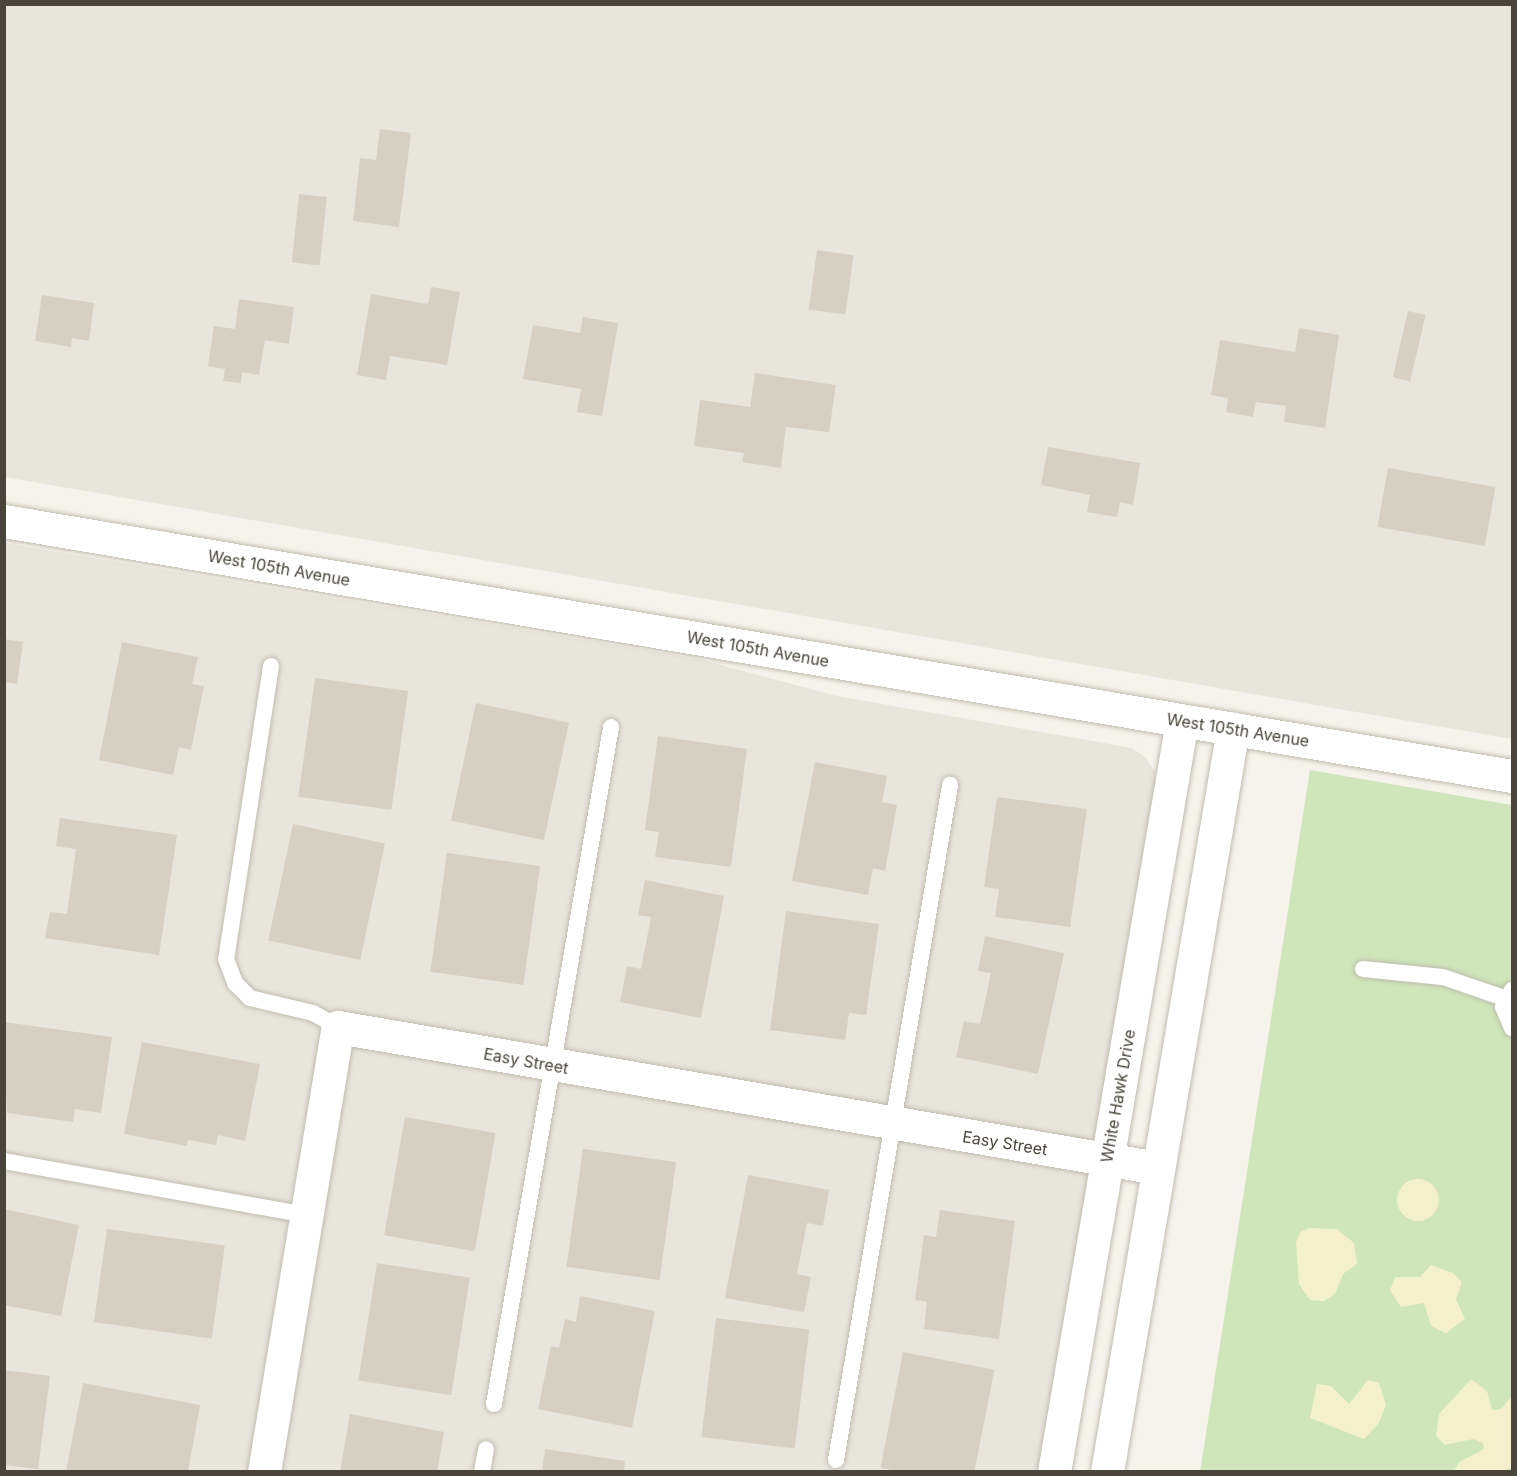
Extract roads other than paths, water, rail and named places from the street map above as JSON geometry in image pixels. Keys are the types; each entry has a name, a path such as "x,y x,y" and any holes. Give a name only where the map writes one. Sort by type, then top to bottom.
{"street":[{"name":"West 105th Avenue","path":"4,521 1512,776"},
{"name":"White Hawk Drive","path":"1054,1472 1182,721"},
{"path":"1107,1472 1233,729"},
{"name":"Easy Street","path":"338,1027 554,1066 1158,1168"},
{"path":"264,1472 338,1027"}],"lane":[{"path":"271,666 226,959 235,983 250,998 313,1013 338,1027"},
{"path":"494,1404 611,727"},
{"path":"836,1461 950,785"},
{"path":"1363,969 1433,975 1508,994 1512,1028"},
{"path":"4,1161 308,1215"},
{"path":"482,1472 486,1449"}]}
